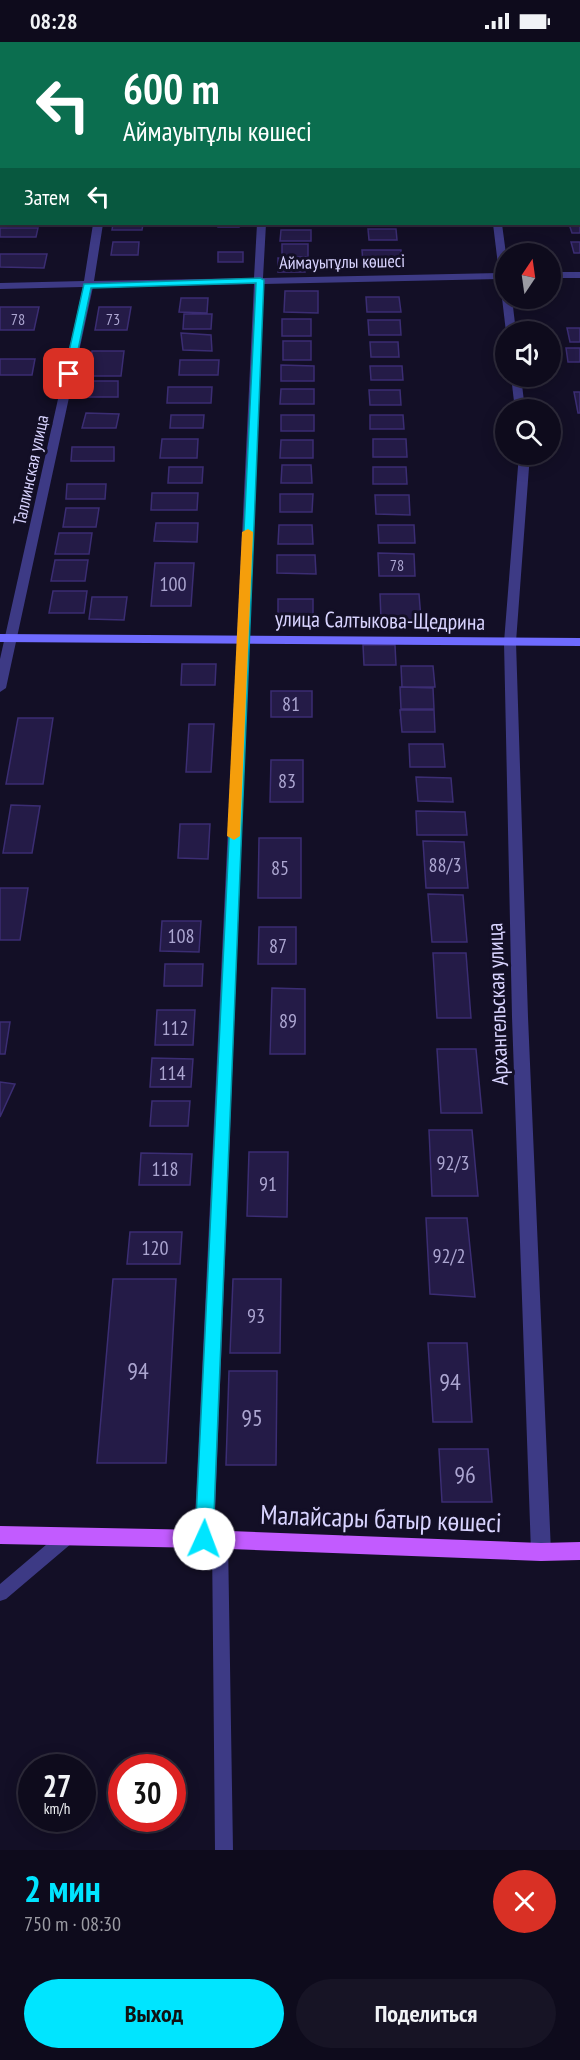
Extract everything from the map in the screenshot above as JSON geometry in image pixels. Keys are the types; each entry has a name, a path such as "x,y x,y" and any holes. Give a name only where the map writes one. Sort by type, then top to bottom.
{"main road":[{"name":"Малайсары батыр көшесі","path":"0,1535 212,1539 542,1552 580,1551"}],"street":[{"name":"Таллинская улица","path":"0,688 6,638 88,286 98,225"},
{"path":"212,1539 242,639 261,225"},
{"path":"497,225 500,243"},
{"path":"561,275 580,275"},
{"name":"Аймауытұлы көшесі","path":"0,286 88,286 260,280 495,279"},
{"name":"Архангельская улица","path":"524,465 510,642 520,1017 542,1552"},
{"name":"улица Салтыкова-Щедрина","path":"6,638 580,642"}],"lane":[{"path":"0,1594 66,1538"},
{"path":"212,1539 224,1850"}],"building":[{"path":"113,225 143,225 142,230 112,230"},
{"path":"218,225 239,225 239,227 218,227"},
{"path":"569,225 580,225 580,233 572,233"},
{"path":"0,228 38,228 36,237 0,237"},
{"path":"368,229 396,229 397,240 369,240"},
{"path":"281,230 311,230 311,241 280,241"},
{"path":"113,242 139,242 138,255 111,255"},
{"path":"571,242 580,242 580,253 574,253"},
{"path":"282,244 308,244 308,257 282,257"},
{"path":"362,250 401,250 402,263 363,263"},
{"path":"218,252 243,252 243,262 218,262"},
{"path":"0,254 47,254 44,268 0,267"},
{"path":"278,258 305,259 305,272 278,272"},
{"path":"285,291 318,291 318,313 284,312"},
{"path":"366,297 399,297 401,312 367,312"},
{"path":"181,298 208,298 207,313 179,312"},
{"path":"0,307 39,307 34,330 0,330"},
{"path":"99,307 131,307 127,330 95,330"},
{"path":"184,314 212,314 211,329 183,329"},
{"path":"282,319 311,319 311,336 282,336"},
{"path":"368,320 400,320 401,335 369,335"},
{"path":"567,328 580,328 580,342 570,342"},
{"path":"181,333 211,335 212,351 183,350"},
{"path":"283,341 311,341 311,360 283,360"},
{"path":"370,342 398,342 399,357 371,357"},
{"path":"566,348 580,348 580,362 568,362"},
{"path":"92,351 124,351 121,376 88,376"},
{"path":"0,359 35,359 32,375 0,375"},
{"path":"180,360 219,360 218,375 179,375"},
{"path":"281,365 314,366 314,381 281,381"},
{"path":"370,366 402,366 403,380 371,380"},
{"path":"88,381 118,381 118,397 88,397"},
{"path":"168,387 212,387 211,403 167,403"},
{"path":"281,389 314,389 314,404 280,404"},
{"path":"369,390 400,390 401,405 370,405"},
{"path":"574,392 580,392 580,413 578,413"},
{"path":"86,413 119,414 116,428 82,428"},
{"path":"171,415 204,415 203,428 170,428"},
{"path":"281,415 314,415 314,431 281,431"},
{"path":"370,415 403,415 404,429 370,429"},
{"path":"162,439 198,439 197,458 160,458"},
{"path":"373,439 406,439 407,457 373,457"},
{"path":"281,440 313,440 313,458 280,458"},
{"path":"72,447 114,447 114,461 71,461"},
{"path":"282,465 311,465 312,483 281,483"},
{"path":"169,467 203,467 202,483 168,483"},
{"path":"373,467 406,467 407,484 373,484"},
{"path":"67,484 106,484 105,499 66,499"},
{"path":"152,493 198,493 197,510 151,510"},
{"path":"280,494 313,494 312,512 280,512"},
{"path":"375,495 409,495 410,515 376,514"},
{"path":"66,508 99,508 96,527 63,527"},
{"path":"156,523 198,523 197,542 154,541"},
{"path":"279,525 312,525 313,544 278,544"},
{"path":"378,525 414,525 415,543 379,543"},
{"path":"59,533 92,533 89,554 55,554"},
{"path":"378,553 414,554 415,576 379,576"},
{"path":"277,555 315,555 316,574 277,573"},
{"path":"55,560 88,560 85,581 51,581"},
{"path":"155,563 194,563 191,606 151,606"},
{"path":"53,591 87,591 84,613 49,613"},
{"path":"380,594 419,594 421,619 381,619"},
{"path":"92,597 127,597 124,620 89,619"},
{"path":"278,599 313,599 313,623 278,622"},
{"path":"363,645 395,645 396,665 364,665"},
{"path":"182,664 216,664 215,685 181,685"},
{"path":"401,666 433,666 435,687 402,687"},
{"path":"400,687 433,688 434,709 401,709"},
{"path":"271,691 312,691 312,717 271,717"},
{"path":"400,710 434,710 435,732 402,732"},
{"path":"18,718 53,718 43,784 6,784"},
{"path":"189,724 214,724 211,772 186,772"},
{"path":"409,744 443,744 445,767 410,767"},
{"path":"271,760 303,760 303,802 270,802"},
{"path":"416,777 451,778 453,802 418,801"},
{"path":"11,805 40,806 32,853 3,853"},
{"path":"416,811 465,812 467,835 417,835"},
{"path":"180,824 210,824 208,859 178,858"},
{"path":"259,838 301,838 301,898 258,898"},
{"path":"423,841 464,842 468,888 426,888"},
{"path":"0,888 28,888 20,940 0,940"},
{"path":"428,894 463,895 467,942 432,942"},
{"path":"162,921 201,921 199,952 160,951"},
{"path":"259,927 296,927 296,964 258,964"},
{"path":"433,953 466,953 471,1018 437,1018"},
{"path":"165,964 203,964 202,986 164,986"},
{"path":"272,988 305,989 305,1054 270,1054"},
{"path":"157,1010 195,1010 193,1045 155,1045"},
{"path":"0,1022 10,1022 5,1054 0,1054"},
{"path":"437,1049 476,1049 482,1113 441,1113"},
{"path":"152,1058 193,1059 191,1087 150,1087"},
{"path":"0,1082 15,1084 0,1117"},
{"path":"152,1101 190,1101 188,1126 150,1126"},
{"path":"429,1130 472,1130 478,1196 432,1196"},
{"path":"249,1152 288,1152 287,1217 247,1216"},
{"path":"141,1153 192,1154 190,1185 139,1185"},
{"path":"426,1218 467,1218 475,1297 430,1294"},
{"path":"130,1232 182,1232 180,1264 127,1264"},
{"path":"113,1279 176,1279 166,1463 97,1463"},
{"path":"233,1279 281,1279 280,1353 230,1353"},
{"path":"428,1343 467,1343 472,1422 433,1422"},
{"path":"229,1371 277,1371 276,1465 226,1465"},
{"path":"439,1449 488,1449 492,1502 442,1502"}],"slow traffic":[{"path":"234,836 248,532"}],"route":[{"path":"69,374 88,286 260,280 243,615 204,1539"}]}
